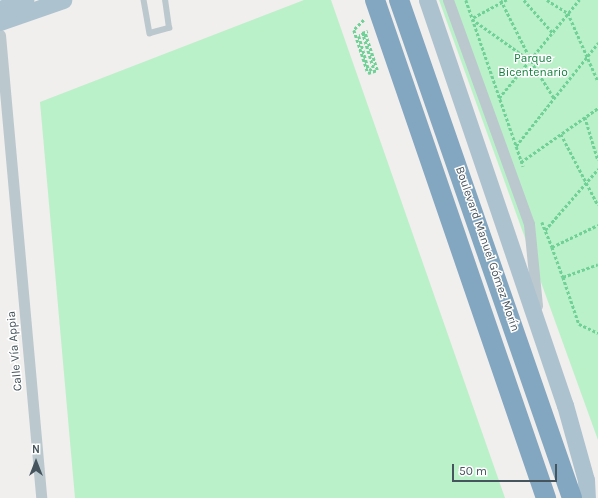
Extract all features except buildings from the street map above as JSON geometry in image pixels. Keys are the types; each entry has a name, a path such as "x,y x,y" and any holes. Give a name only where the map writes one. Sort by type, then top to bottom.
{"highway":[{"name":"Boulevard Manuel Gómez Morín","path":"399,0 572,498"},
{"name":"Boulevard Manuel Gómez Morín","path":"377,4 546,498"}],"main road":[{"path":"0,9 25,0"},
{"path":"0,22 63,0"},
{"path":"427,0 483,169 565,405 586,480 587,498"}],"street":[{"path":"448,0 529,224 540,333"},
{"name":"Calle Vía Appia","path":"0,35 42,498"}],"lane":[{"path":"144,0 150,33 169,28 165,0"}],"path":[{"path":"466,0 524,168"},
{"path":"472,19 501,1 507,0"},
{"path":"524,0 554,35"},
{"path":"547,0 568,13 588,55 598,81"},
{"path":"499,98 554,35 568,13 579,0"},
{"path":"501,1 532,61 554,98"},
{"path":"359,36 365,34 377,70 368,73 354,30 377,4"},
{"path":"472,19 532,61"},
{"path":"516,146 598,43"},
{"path":"521,162 598,108"},
{"path":"585,117 598,160"},
{"path":"561,134 598,205"},
{"path":"545,230 598,169"},
{"path":"540,217 579,324 598,333"},
{"path":"552,247 598,225"},
{"path":"563,277 598,264"}],"green space":[{"path":"304,0 331,0 505,498 75,498 40,102"},
{"name":"Parque Bicentenario","path":"439,0 598,0 598,440"}]}
